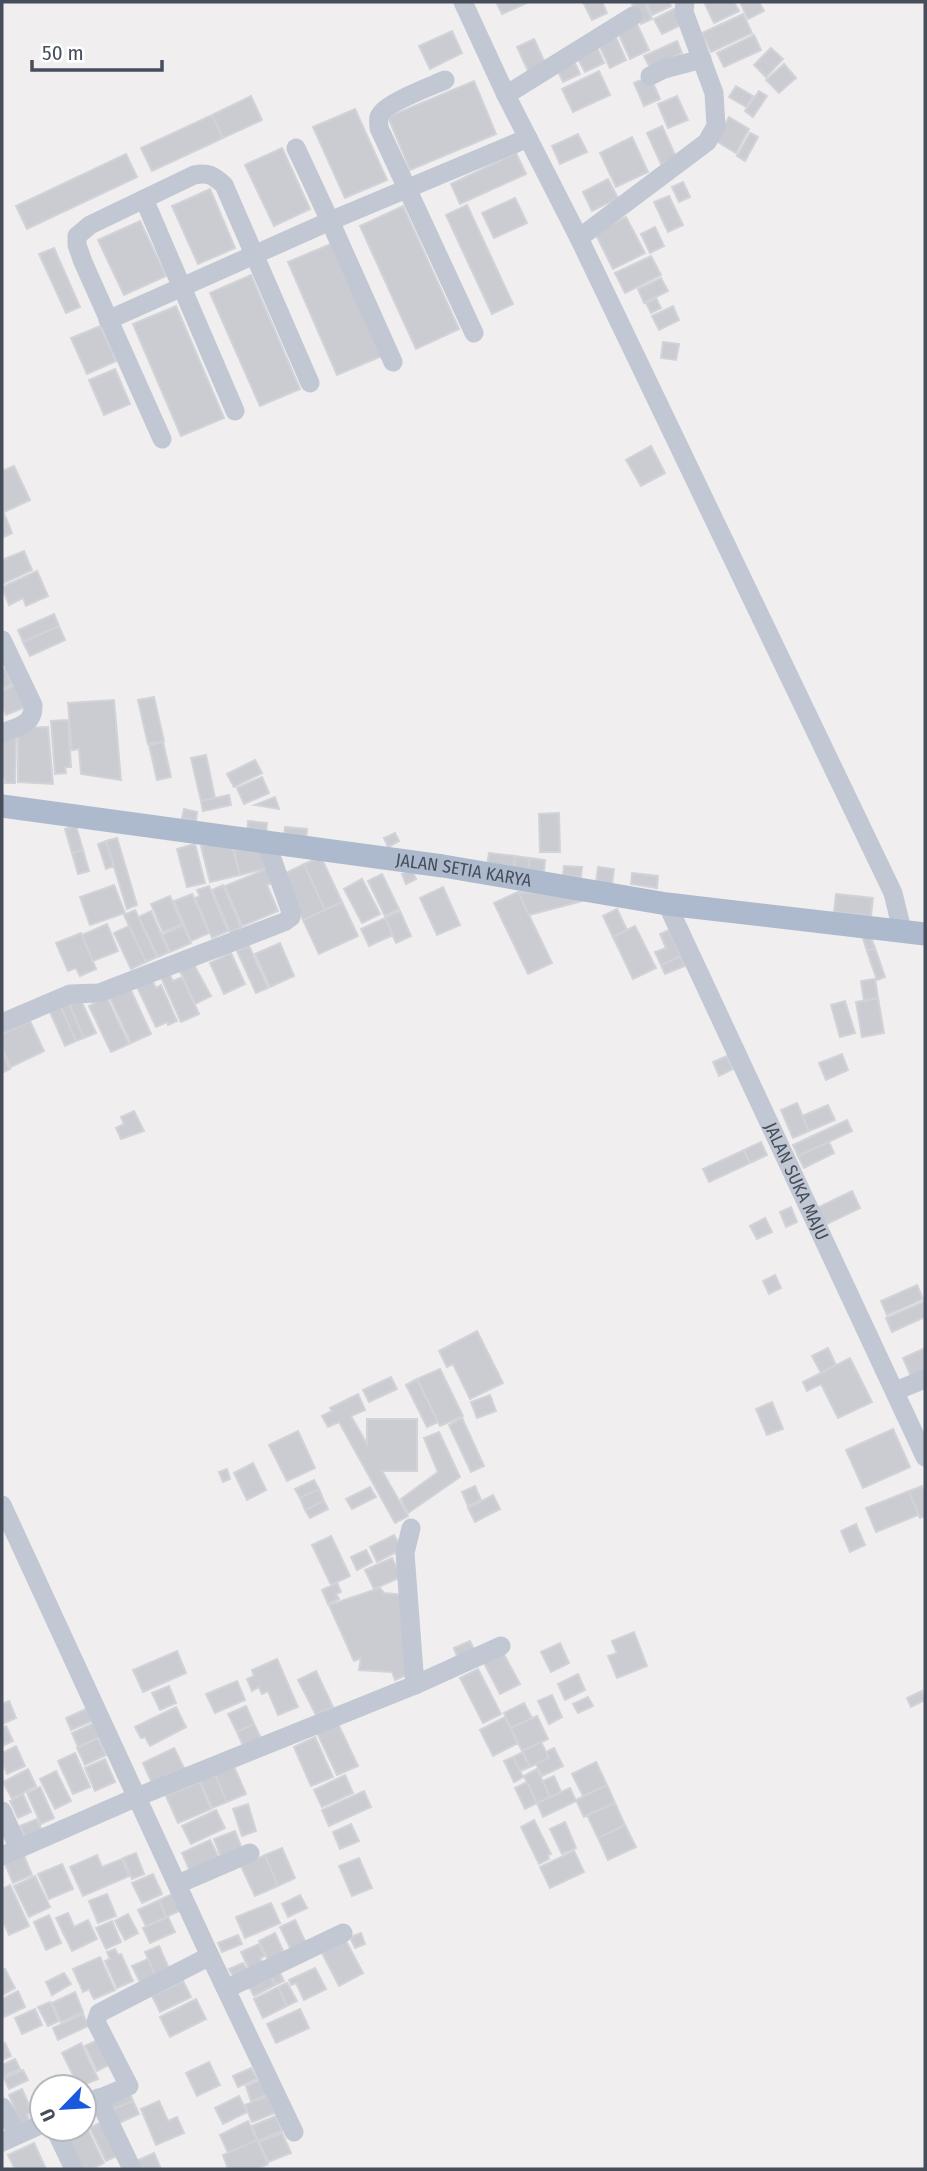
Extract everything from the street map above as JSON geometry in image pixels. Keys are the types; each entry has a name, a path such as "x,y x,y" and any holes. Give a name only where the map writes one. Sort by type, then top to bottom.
{"main road":[{"name":"JALAN SETIA KARYA","path":"2,806 443,866 667,904 898,910 925,934"}],"street":[{"path":"463,2 506,95 579,238 898,910"},
{"path":"579,238 707,142 716,126 714,93 684,12 685,2"},
{"path":"506,95 633,16"},
{"path":"650,76 664,69 702,59"},
{"path":"445,80 393,104 379,117 379,128 474,333"},
{"path":"108,320 406,188 528,138"},
{"path":"296,148 393,362"},
{"path":"162,439 108,320 77,245 77,236 90,225 194,175 213,175 224,186 310,383"},
{"path":"144,199 235,411"},
{"path":"2,640 33,705 33,715 29,721 2,733"},
{"path":"2,1023 70,993 99,993 284,922 292,912 266,842"},
{"name":"JALAN SUKA MAJU","path":"667,904 925,1457"},
{"path":"895,1391 925,1379"},
{"path":"2,1505 294,2132"},
{"path":"411,1528 405,1553 415,1685"},
{"path":"2,1811 10,1852 137,1797 415,1685 500,1646"},
{"path":"178,1884 250,1853"},
{"path":"226,1989 343,1933"},
{"path":"98,2099 130,2086 96,2022 99,2013 210,1956"},
{"path":"2,2107 10,2138 28,2130"},
{"path":"98,2113 132,2169"},
{"path":"62,2143 74,2169"}],"building":[{"path":"496,2 526,2 527,3 502,14"},
{"path":"583,2 602,2 607,13 592,20"},
{"path":"644,2 652,19 641,24 632,4"},
{"path":"646,2 669,2 671,6 652,15"},
{"path":"704,2 734,2 739,11 714,23"},
{"path":"740,2 759,2 764,11 748,19"},
{"path":"674,9 681,25 662,34 654,19"},
{"path":"743,14 752,33 711,52 702,33"},
{"path":"637,24 649,50 630,59 618,33"},
{"path":"452,31 462,53 430,69 419,46"},
{"path":"615,35 626,60 610,68 598,43"},
{"path":"754,35 761,50 724,67 717,53"},
{"path":"534,39 546,65 529,73 517,47"},
{"path":"677,41 682,53 650,68 644,56"},
{"path":"596,45 604,63 585,72 576,55"},
{"path":"771,48 783,59 766,77 754,65"},
{"path":"574,61 580,74 563,82 557,69"},
{"path":"784,64 796,78 779,93 766,80"},
{"path":"599,71 610,95 573,112 562,89"},
{"path":"650,76 660,99 644,106 634,83"},
{"path":"474,81 496,134 410,170 388,117"},
{"path":"736,86 753,96 746,107 729,97"},
{"path":"759,91 767,96 753,117 745,111"},
{"path":"251,96 262,120 223,138 212,115"},
{"path":"677,96 688,120 668,128 658,104"},
{"path":"355,109 387,180 345,198 313,127"},
{"path":"212,115 223,138 152,171 141,148"},
{"path":"729,117 749,129 736,153 716,141"},
{"path":"662,126 676,157 661,164 647,133"},
{"path":"750,133 758,137 745,161 737,156"},
{"path":"578,134 587,152 560,164 552,146"},
{"path":"632,137 648,172 616,187 600,153"},
{"path":"282,148 310,209 274,226 245,165"},
{"path":"516,153 526,174 460,204 451,184"},
{"path":"126,154 137,177 27,229 16,206"},
{"path":"608,179 618,198 592,211 583,192"},
{"path":"683,182 690,197 679,202 672,187"},
{"path":"210,189 235,248 198,264 172,206"},
{"path":"669,196 683,225 668,232 654,202"},
{"path":"515,198 527,223 494,238 482,213"},
{"path":"467,205 513,304 492,314 446,215"},
{"path":"403,206 459,329 416,349 360,226"},
{"path":"626,217 645,253 613,269 595,233"},
{"path":"140,221 166,276 124,295 98,240"},
{"path":"655,227 664,246 650,253 641,234"},
{"path":"333,243 382,356 337,375 288,262"},
{"path":"54,248 80,307 66,313 39,254"},
{"path":"651,256 661,275 625,293 615,273"},
{"path":"251,275 300,389 260,406 210,293"},
{"path":"661,278 668,291 644,303 638,289"},
{"path":"656,298 661,308 651,313 646,303"},
{"path":"176,306 224,418 181,436 133,324"},
{"path":"673,306 679,320 659,330 652,316"},
{"path":"100,326 116,361 87,374 71,338"},
{"path":"663,342 679,344 676,360 661,358"},
{"path":"115,369 130,404 104,415 89,380"},
{"path":"651,446 665,473 641,486 626,460"},
{"path":"14,466 30,500 2,513 2,471"},
{"path":"4,513 12,533 2,538 2,514"},
{"path":"24,551 32,570 2,584 2,560"},
{"path":"37,571 48,596 26,606 23,598 9,605 2,587"},
{"path":"54,614 59,626 23,642 18,630"},
{"path":"59,626 65,640 30,656 23,642"},
{"path":"5,669 12,684 2,689 2,670"},
{"path":"17,684 28,706 6,715 2,706 2,691"},
{"path":"154,697 164,741 148,744 138,700"},
{"path":"114,700 121,780 81,774 79,749 72,750 68,703"},
{"path":"68,720 71,767 65,767 66,773 55,774 51,721"},
{"path":"48,727 53,784 18,782 18,728"},
{"path":"16,734 15,783 5,783 5,778 2,778 2,738"},
{"path":"163,742 171,777 157,780 149,745"},
{"path":"206,755 215,798 201,801 191,758"},
{"path":"255,760 262,773 234,787 227,774"},
{"path":"262,777 269,793 244,804 237,788"},
{"path":"229,795 231,805 203,811 201,801"},
{"path":"275,797 279,809 255,805"},
{"path":"184,809 197,812 196,821 182,818"},
{"path":"559,813 560,852 540,852 539,814"},
{"path":"248,821 267,823 266,834 247,832"},
{"path":"76,826 83,850 72,853 65,829"},
{"path":"285,827 307,829 306,839 284,837"},
{"path":"395,833 399,841 388,847 384,838"},
{"path":"117,838 137,905 127,909 106,841"},
{"path":"106,841 114,866 106,869 98,844"},
{"path":"231,842 240,875 210,882 201,846"},
{"path":"195,844 205,883 187,887 177,849"},
{"path":"260,844 266,868 240,875 234,850"},
{"path":"83,850 89,871 78,874 72,853"},
{"path":"489,853 515,856 514,868 487,865"},
{"path":"515,856 530,858 528,870 514,868"},
{"path":"321,857 342,902 325,910 304,864"},
{"path":"530,858 545,860 544,872 528,870"},
{"path":"304,864 325,910 303,920 282,875"},
{"path":"564,866 582,867 581,877 563,875"},
{"path":"598,867 614,869 612,885 596,882"},
{"path":"269,868 275,882 267,885 278,911 242,926 225,886"},
{"path":"412,870 416,879 406,884 402,874"},
{"path":"632,873 658,876 657,888 631,884"},
{"path":"382,874 399,909 385,916 368,881"},
{"path":"362,879 380,914 362,923 344,889"},
{"path":"114,885 125,913 90,925 80,897"},
{"path":"223,885 241,927 230,932 212,890"},
{"path":"209,886 228,931 212,938 195,898 200,896 197,890"},
{"path":"443,887 460,925 437,935 420,898"},
{"path":"518,892 552,963 528,974 494,903"},
{"path":"518,892 580,895 582,901 529,915"},
{"path":"192,894 209,933 191,941 174,901"},
{"path":"836,894 873,898 871,916 834,912"},
{"path":"170,896 182,924 163,932 151,904"},
{"path":"342,902 358,936 319,954 303,920"},
{"path":"617,909 627,930 613,937 603,916"},
{"path":"135,910 157,957 146,962 124,915"},
{"path":"151,911 169,952 158,957 139,917"},
{"path":"400,911 411,936 396,943 385,918"},
{"path":"385,918 393,935 369,946 361,929"},
{"path":"107,924 118,951 93,961 82,935"},
{"path":"183,925 191,943 170,952 162,935"},
{"path":"129,926 146,962 131,969 114,933"},
{"path":"635,926 656,968 633,979 613,937"},
{"path":"669,930 681,956 661,965 655,952 666,948 660,934"},
{"path":"81,933 96,969 80,976 76,968 68,971 56,943"},
{"path":"869,933 875,948 867,951 862,935"},
{"path":"280,943 294,976 270,987 255,954"},
{"path":"249,946 268,988 256,993 237,951"},
{"path":"875,948 885,977 877,980 867,951"},
{"path":"231,953 245,984 224,994 210,963"},
{"path":"681,956 685,966 665,974 661,965"},
{"path":"192,961 211,996 195,1004 178,967"},
{"path":"168,972 173,981 182,977 199,1014 181,1022 160,975"},
{"path":"875,979 878,998 864,1001 861,981"},
{"path":"152,980 156,988 161,985 177,1021 156,1027 137,987"},
{"path":"129,986 151,1034 131,1043 109,996"},
{"path":"80,998 96,1033 84,1038 69,1003"},
{"path":"107,998 129,1044 111,1052 89,1006"},
{"path":"878,998 884,1033 862,1037 856,1002"},
{"path":"845,1001 855,1033 840,1037 831,1005"},
{"path":"69,1003 84,1038 76,1041 61,1007"},
{"path":"61,1007 76,1041 65,1046 50,1012"},
{"path":"30,1021 44,1051 11,1067 2,1048 2,1034"},
{"path":"2,1051 10,1069 2,1073"},
{"path":"842,1054 848,1070 826,1080 819,1063"},
{"path":"727,1056 733,1069 719,1076 713,1062"},
{"path":"797,1103 809,1131 793,1138 781,1110"},
{"path":"828,1105 835,1120 809,1131 802,1116"},
{"path":"134,1111 144,1131 121,1139 116,1128 124,1124 121,1117"},
{"path":"847,1120 852,1131 798,1156 793,1145"},
{"path":"761,1142 767,1155 750,1163 744,1150"},
{"path":"829,1142 834,1153 804,1168 798,1156"},
{"path":"744,1150 750,1163 709,1182 703,1169"},
{"path":"852,1191 860,1208 825,1225 817,1208"},
{"path":"791,1207 797,1222 786,1227 780,1212"},
{"path":"765,1218 772,1232 757,1239 750,1226"},
{"path":"775,1275 781,1288 769,1294 763,1281"},
{"path":"917,1285 923,1299 887,1315 881,1301"},
{"path":"923,1302 925,1317 892,1332 886,1318"},
{"path":"477,1331 503,1383 470,1399 453,1364 447,1367 439,1351"},
{"path":"828,1348 836,1365 821,1373 812,1356"},
{"path":"925,1348 925,1376 913,1381 903,1358"},
{"path":"850,1358 872,1402 838,1418 821,1384 807,1391 803,1382"},
{"path":"440,1369 463,1416 440,1426 417,1379"},
{"path":"391,1377 397,1389 369,1402 363,1390"},
{"path":"417,1379 438,1422 427,1427 406,1385"},
{"path":"358,1394 365,1410 351,1416 367,1444 367,1419 417,1419 417,1471 382,1471 408,1516 395,1523 339,1422 328,1427 322,1416 332,1411 330,1408"},
{"path":"490,1395 496,1411 477,1418 471,1402"},
{"path":"772,1402 783,1429 767,1435 756,1409"},
{"path":"462,1418 484,1466 471,1472 449,1425"},
{"path":"893,1429 910,1467 863,1488 846,1450"},
{"path":"298,1431 315,1468 287,1481 269,1445"},
{"path":"439,1432 460,1477 408,1513 401,1499 438,1472 424,1438"},
{"path":"253,1463 266,1490 247,1500 234,1473"},
{"path":"227,1469 230,1479 223,1482 219,1472"},
{"path":"314,1480 319,1489 300,1498 295,1489"},
{"path":"475,1486 481,1500 468,1506 462,1492"},
{"path":"922,1486 925,1494 925,1516 920,1518 909,1491"},
{"path":"370,1487 376,1497 352,1509 346,1499"},
{"path":"319,1489 324,1501 305,1510 300,1498"},
{"path":"909,1491 918,1515 876,1532 866,1508"},
{"path":"493,1495 500,1509 475,1522 468,1508"},
{"path":"324,1501 328,1509 310,1518 305,1510"},
{"path":"856,1524 865,1545 850,1552 841,1531"},
{"path":"394,1535 402,1549 377,1562 370,1547"},
{"path":"331,1536 350,1576 331,1585 312,1545"},
{"path":"366,1550 372,1562 357,1570 351,1557"},
{"path":"392,1558 401,1577 374,1589 365,1570"},
{"path":"337,1583 341,1592 336,1594 339,1599 328,1604 322,1590"},
{"path":"380,1588 384,1593 404,1595 407,1675 395,1680 392,1672 359,1670 361,1658 354,1661 329,1605"},
{"path":"634,1632 647,1666 617,1678 608,1656 617,1653 612,1641"},
{"path":"470,1641 475,1652 458,1659 454,1648"},
{"path":"560,1643 569,1663 551,1672 541,1652"},
{"path":"177,1651 186,1673 143,1692 133,1670"},
{"path":"502,1651 520,1684 500,1694 483,1661"},
{"path":"277,1659 298,1707 278,1715 268,1691 262,1694 259,1687 252,1691 247,1679 254,1676 252,1670"},
{"path":"478,1669 501,1714 483,1723 460,1678"},
{"path":"316,1671 333,1707 316,1715 298,1680"},
{"path":"578,1674 585,1690 565,1700 558,1684"},
{"path":"237,1681 245,1700 215,1713 206,1694"},
{"path":"169,1686 176,1703 160,1710 152,1693"},
{"path":"922,1691 925,1700 911,1707 907,1698"},
{"path":"552,1695 562,1717 549,1724 538,1701"},
{"path":"588,1697 593,1706 578,1713 573,1704"},
{"path":"9,1701 16,1718 2,1724 2,1704"},
{"path":"524,1703 532,1718 511,1728 504,1713"},
{"path":"246,1706 254,1724 237,1732 228,1714"},
{"path":"176,1707 186,1727 150,1746 145,1737 141,1738 135,1727"},
{"path":"86,1709 92,1721 71,1730 66,1718"},
{"path":"537,1716 548,1739 522,1751 511,1728"},
{"path":"505,1717 518,1743 493,1756 480,1730"},
{"path":"94,1723 100,1737 78,1747 72,1733"},
{"path":"254,1724 262,1740 244,1748 237,1732"},
{"path":"338,1724 358,1766 337,1775 317,1733"},
{"path":"6,1726 13,1741 2,1746 2,1728"},
{"path":"315,1737 333,1777 311,1786 294,1747"},
{"path":"98,1738 106,1755 85,1765 77,1748"},
{"path":"541,1742 549,1758 530,1767 522,1751"},
{"path":"16,1746 25,1766 7,1774 2,1753"},
{"path":"174,1748 184,1768 152,1783 143,1763"},
{"path":"554,1748 563,1766 542,1776 536,1764 549,1758 546,1752"},
{"path":"523,1752 530,1767 520,1771 513,1757"},
{"path":"75,1753 90,1787 73,1794 58,1761"},
{"path":"513,1757 523,1777 514,1782 504,1761"},
{"path":"105,1759 115,1782 95,1791 85,1768"},
{"path":"232,1762 246,1794 227,1802 213,1770"},
{"path":"596,1762 607,1785 583,1796 572,1774"},
{"path":"28,1769 36,1786 12,1799 3,1782"},
{"path":"537,1769 550,1797 537,1803 524,1776"},
{"path":"213,1770 227,1802 212,1808 198,1776"},
{"path":"56,1771 71,1801 55,1809 40,1779"},
{"path":"345,1775 353,1793 322,1807 314,1790"},
{"path":"554,1776 561,1792 550,1797 543,1781"},
{"path":"200,1782 211,1809 178,1823 166,1796"},
{"path":"527,1782 537,1803 525,1809 515,1788"},
{"path":"607,1785 615,1803 584,1817 576,1800"},
{"path":"40,1787 54,1818 41,1824 27,1793"},
{"path":"570,1788 576,1801 543,1817 537,1803"},
{"path":"364,1791 371,1807 329,1826 322,1810"},
{"path":"23,1794 31,1812 18,1818 10,1801"},
{"path":"615,1803 625,1825 598,1838 587,1815"},
{"path":"248,1804 256,1831 242,1836 233,1809"},
{"path":"216,1810 225,1828 191,1844 182,1826"},
{"path":"37,1819 42,1831 26,1839 20,1826"},
{"path":"534,1820 551,1854 548,1855 549,1859 539,1864 521,1827"},
{"path":"565,1822 576,1848 562,1854 550,1829"},
{"path":"351,1824 359,1841 340,1849 333,1832"},
{"path":"625,1825 636,1847 608,1860 598,1838"},
{"path":"235,1831 244,1854 223,1863 214,1839"},
{"path":"210,1840 219,1858 190,1871 182,1853"},
{"path":"282,1848 295,1878 278,1886 265,1855"},
{"path":"574,1851 584,1872 550,1888 540,1867"},
{"path":"136,1853 144,1874 132,1879 123,1858"},
{"path":"97,1855 102,1867 122,1859 129,1876 83,1896 70,1867"},
{"path":"265,1855 278,1886 255,1896 241,1866"},
{"path":"24,1856 32,1875 13,1883 5,1864"},
{"path":"359,1858 372,1888 352,1896 339,1866"},
{"path":"62,1864 73,1889 49,1899 38,1874"},
{"path":"153,1874 162,1894 142,1903 132,1883"},
{"path":"35,1876 50,1907 29,1917 14,1886"},
{"path":"10,1885 29,1926 9,1935 2,1919 2,1889"},
{"path":"177,1892 184,1909 166,1917 159,1900"},
{"path":"107,1894 116,1916 98,1923 89,1901"},
{"path":"300,1895 307,1908 288,1917 282,1904"},
{"path":"159,1900 166,1917 146,1926 138,1910"},
{"path":"271,1903 280,1923 245,1938 236,1917"},
{"path":"68,1913 74,1927 88,1920 97,1939 72,1951 56,1918"},
{"path":"128,1914 138,1933 125,1940 115,1921"},
{"path":"49,1915 61,1943 46,1950 34,1922"},
{"path":"168,1917 175,1932 150,1943 143,1928"},
{"path":"295,1920 306,1943 291,1950 280,1927"},
{"path":"112,1921 121,1942 106,1949 96,1928"},
{"path":"275,1933 285,1955 269,1962 259,1941"},
{"path":"361,1933 365,1944 355,1948 350,1937"},
{"path":"238,1935 242,1944 222,1952 218,1943"},
{"path":"346,1941 363,1973 339,1986 322,1953"},
{"path":"259,1944 265,1956 260,1958 264,1965 250,1971 241,1952"},
{"path":"159,1946 171,1973 157,1979 145,1952"},
{"path":"115,1949 118,1955 121,1954 133,1981 117,1988 105,1961 110,1959 107,1952"},
{"path":"100,1957 115,1990 94,1999 89,1989 83,1992 73,1969"},
{"path":"148,1959 157,1979 143,1988 132,1966"},
{"path":"243,1963 248,1971 234,1978 229,1969"},
{"path":"277,1967 284,1981 275,1985 268,1971"},
{"path":"315,1968 326,1989 304,2000 296,1983 291,1985 289,1980"},
{"path":"5,1969 15,1988 2,1995 2,1970"},
{"path":"268,1971 275,1985 254,1996 246,1981"},
{"path":"64,1973 71,1984 52,1995 46,1982"},
{"path":"183,1981 191,1997 160,2012 152,1996"},
{"path":"287,1983 297,2001 287,2006 278,1987"},
{"path":"278,1987 287,2006 263,2018 254,1999"},
{"path":"18,1991 25,2007 2,2018 2,1999"},
{"path":"75,1992 83,2012 61,2022 52,2003"},
{"path":"196,1999 206,2019 170,2037 160,2017"},
{"path":"50,2002 59,2021 48,2026 38,2007"},
{"path":"35,2009 42,2025 22,2034 15,2018"},
{"path":"300,2009 309,2028 276,2043 267,2024"},
{"path":"83,2014 88,2026 58,2040 53,2028"},
{"path":"102,2038 109,2065 97,2071 85,2046"},
{"path":"5,2043 11,2056 2,2060 2,2045"},
{"path":"81,2043 95,2073 72,2073 62,2053"},
{"path":"15,2059 20,2069 2,2077 2,2065"},
{"path":"209,2062 220,2085 197,2096 186,2073"},
{"path":"251,2068 257,2079 238,2087 233,2076"},
{"path":"23,2070 28,2080 9,2089 4,2078"},
{"path":"263,2079 269,2094 251,2101 246,2086"},
{"path":"22,2089 28,2103 28,2120 21,2124 9,2095"},
{"path":"128,2089 133,2101 111,2110 106,2099"},
{"path":"239,2096 247,2112 223,2124 215,2108"},
{"path":"267,2096 275,2113 252,2122 245,2105"},
{"path":"133,2101 139,2114 117,2124 111,2110"},
{"path":"159,2101 168,2121 177,2117 184,2133 156,2145 141,2109"},
{"path":"276,2116 282,2131 258,2141 252,2126"},
{"path":"107,2119 123,2153 106,2161 97,2143 98,2124"},
{"path":"248,2121 257,2140 228,2153 220,2135"},
{"path":"282,2133 291,2153 268,2162 259,2142"},
{"path":"257,2140 268,2164 257,2169 228,2169 223,2155"},
{"path":"34,2143 46,2169 15,2169 8,2155"},
{"path":"64,2143 94,2143 104,2163 92,2169 77,2169"},
{"path":"154,2153 161,2169 137,2169 134,2162"}]}
